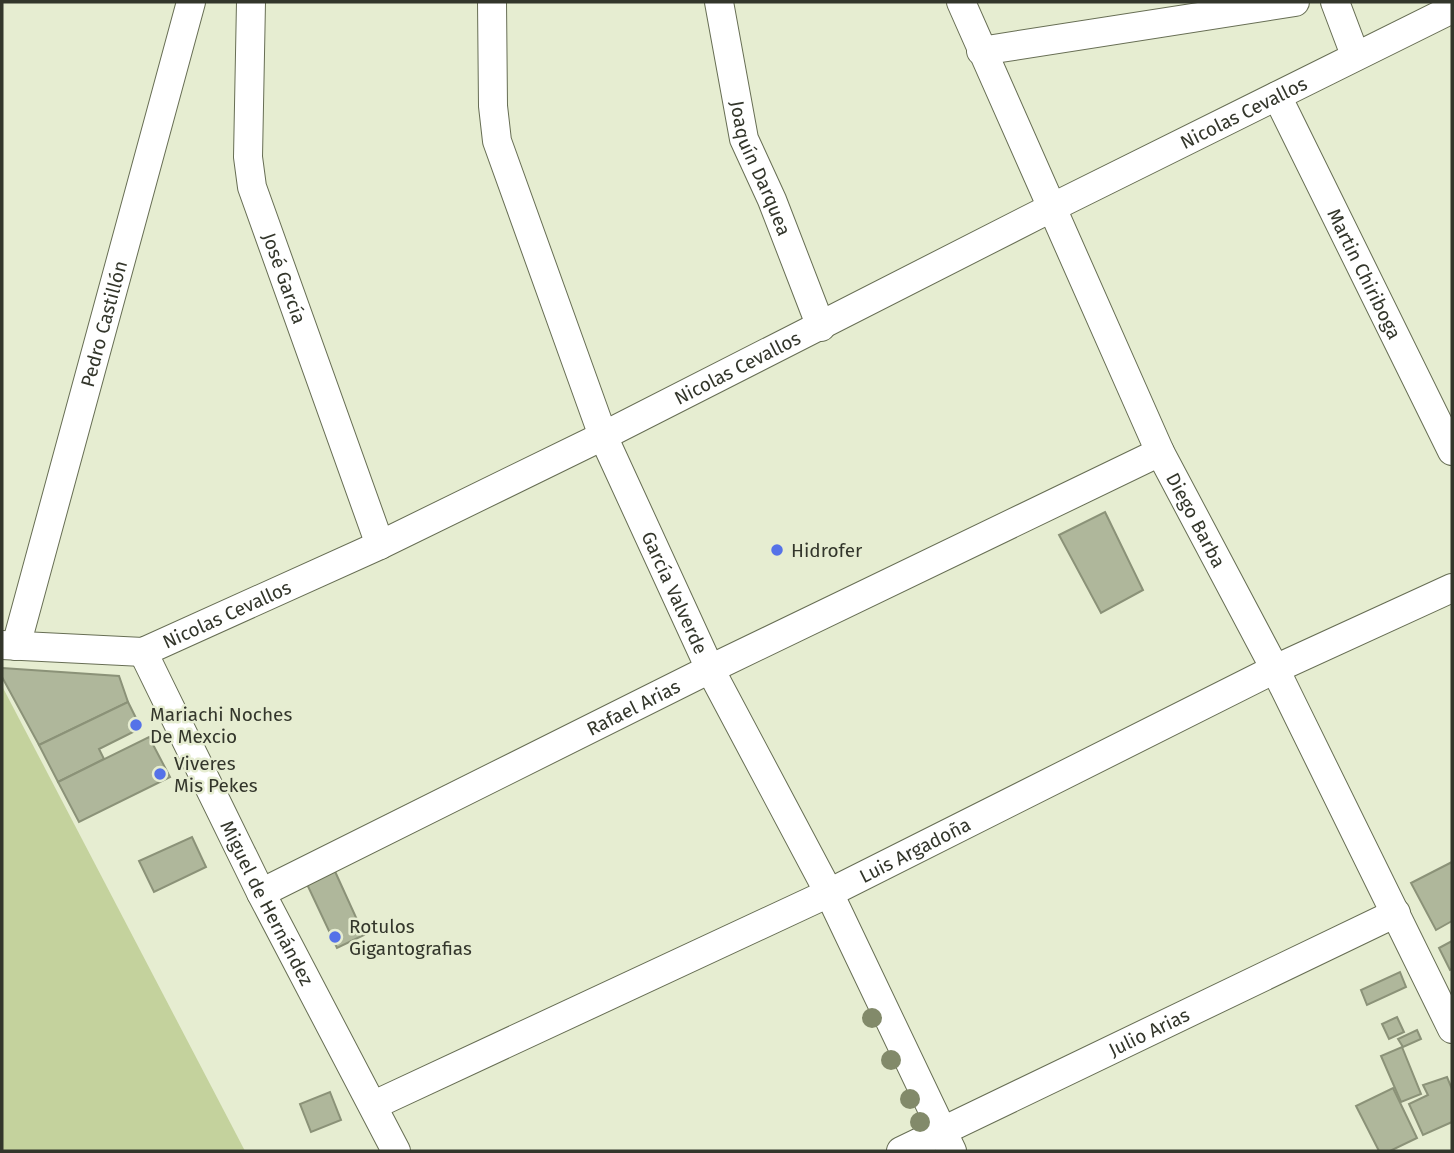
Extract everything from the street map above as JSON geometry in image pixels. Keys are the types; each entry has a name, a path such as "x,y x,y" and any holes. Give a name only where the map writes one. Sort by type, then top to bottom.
{"street":[{"name":"Pedro Castillón","path":"9,646 191,2"},
{"name":"José García","path":"251,2 248,157 252,187 380,545"},
{"name":"García Valverde","path":"492,2 493,106 497,141 603,436 710,669 829,893 946,1142"},
{"name":"Joaquín Darquea","path":"719,2 744,139 772,200 821,327"},
{"name":"Diego Barba","path":"961,2 1160,452 1275,669 1452,1029"},
{"path":"981,51 1295,2"},
{"path":"1335,2 1355,55"},
{"name":"Nicolas Cevallos","path":"9,646 143,652 380,545 603,436 821,327 1053,206 1452,9"},
{"name":"Martin Chiriboga","path":"1277,96 1452,451"},
{"name":"Rafael Arias","path":"261,893 710,669 1160,452"},
{"name":"Luis Argadoña","path":"374,1105 829,893 1275,669 1452,588"},
{"name":"Miguel de Hernández","path":"143,652 261,893 396,1151"},
{"name":"Julio Arias","path":"901,1151 946,1142 1396,913"}],"green space":[{"path":"2,686 245,1151 2,1151"}],"building":[{"path":"1105,512 1143,590 1101,613 1059,535"},
{"path":"2,668 119,676 128,702 39,745 2,677"},
{"path":"128,702 141,728 99,749 104,759 58,782 39,745"},
{"path":"149,737 170,777 79,822 58,782"},
{"path":"192,837 206,867 154,892 139,861"},
{"path":"1452,862 1452,921 1436,930 1411,883"},
{"path":"333,867 364,935 337,948 305,880"},
{"path":"1452,941 1452,969 1450,970 1439,948"},
{"path":"1400,972 1406,987 1367,1005 1361,990"},
{"path":"1397,1017 1404,1032 1389,1039 1382,1024"},
{"path":"1417,1030 1421,1039 1403,1047 1398,1039"},
{"path":"1402,1047 1421,1094 1401,1102 1381,1056"},
{"path":"1447,1077 1452,1089 1452,1122 1423,1135 1409,1104 1428,1095 1423,1085"},
{"path":"1393,1088 1417,1138 1390,1151 1379,1151 1356,1106"},
{"path":"330,1092 341,1120 311,1132 300,1104"}],"place":[{"name":"Hidrofer","path":"777,550"},
{"name":"Mariachi Noches De Mexcio","path":"136,725"},
{"name":"Viveres Mis Pekes","path":"160,774"},
{"name":"Rotulos Gigantografias","path":"335,937"}]}
